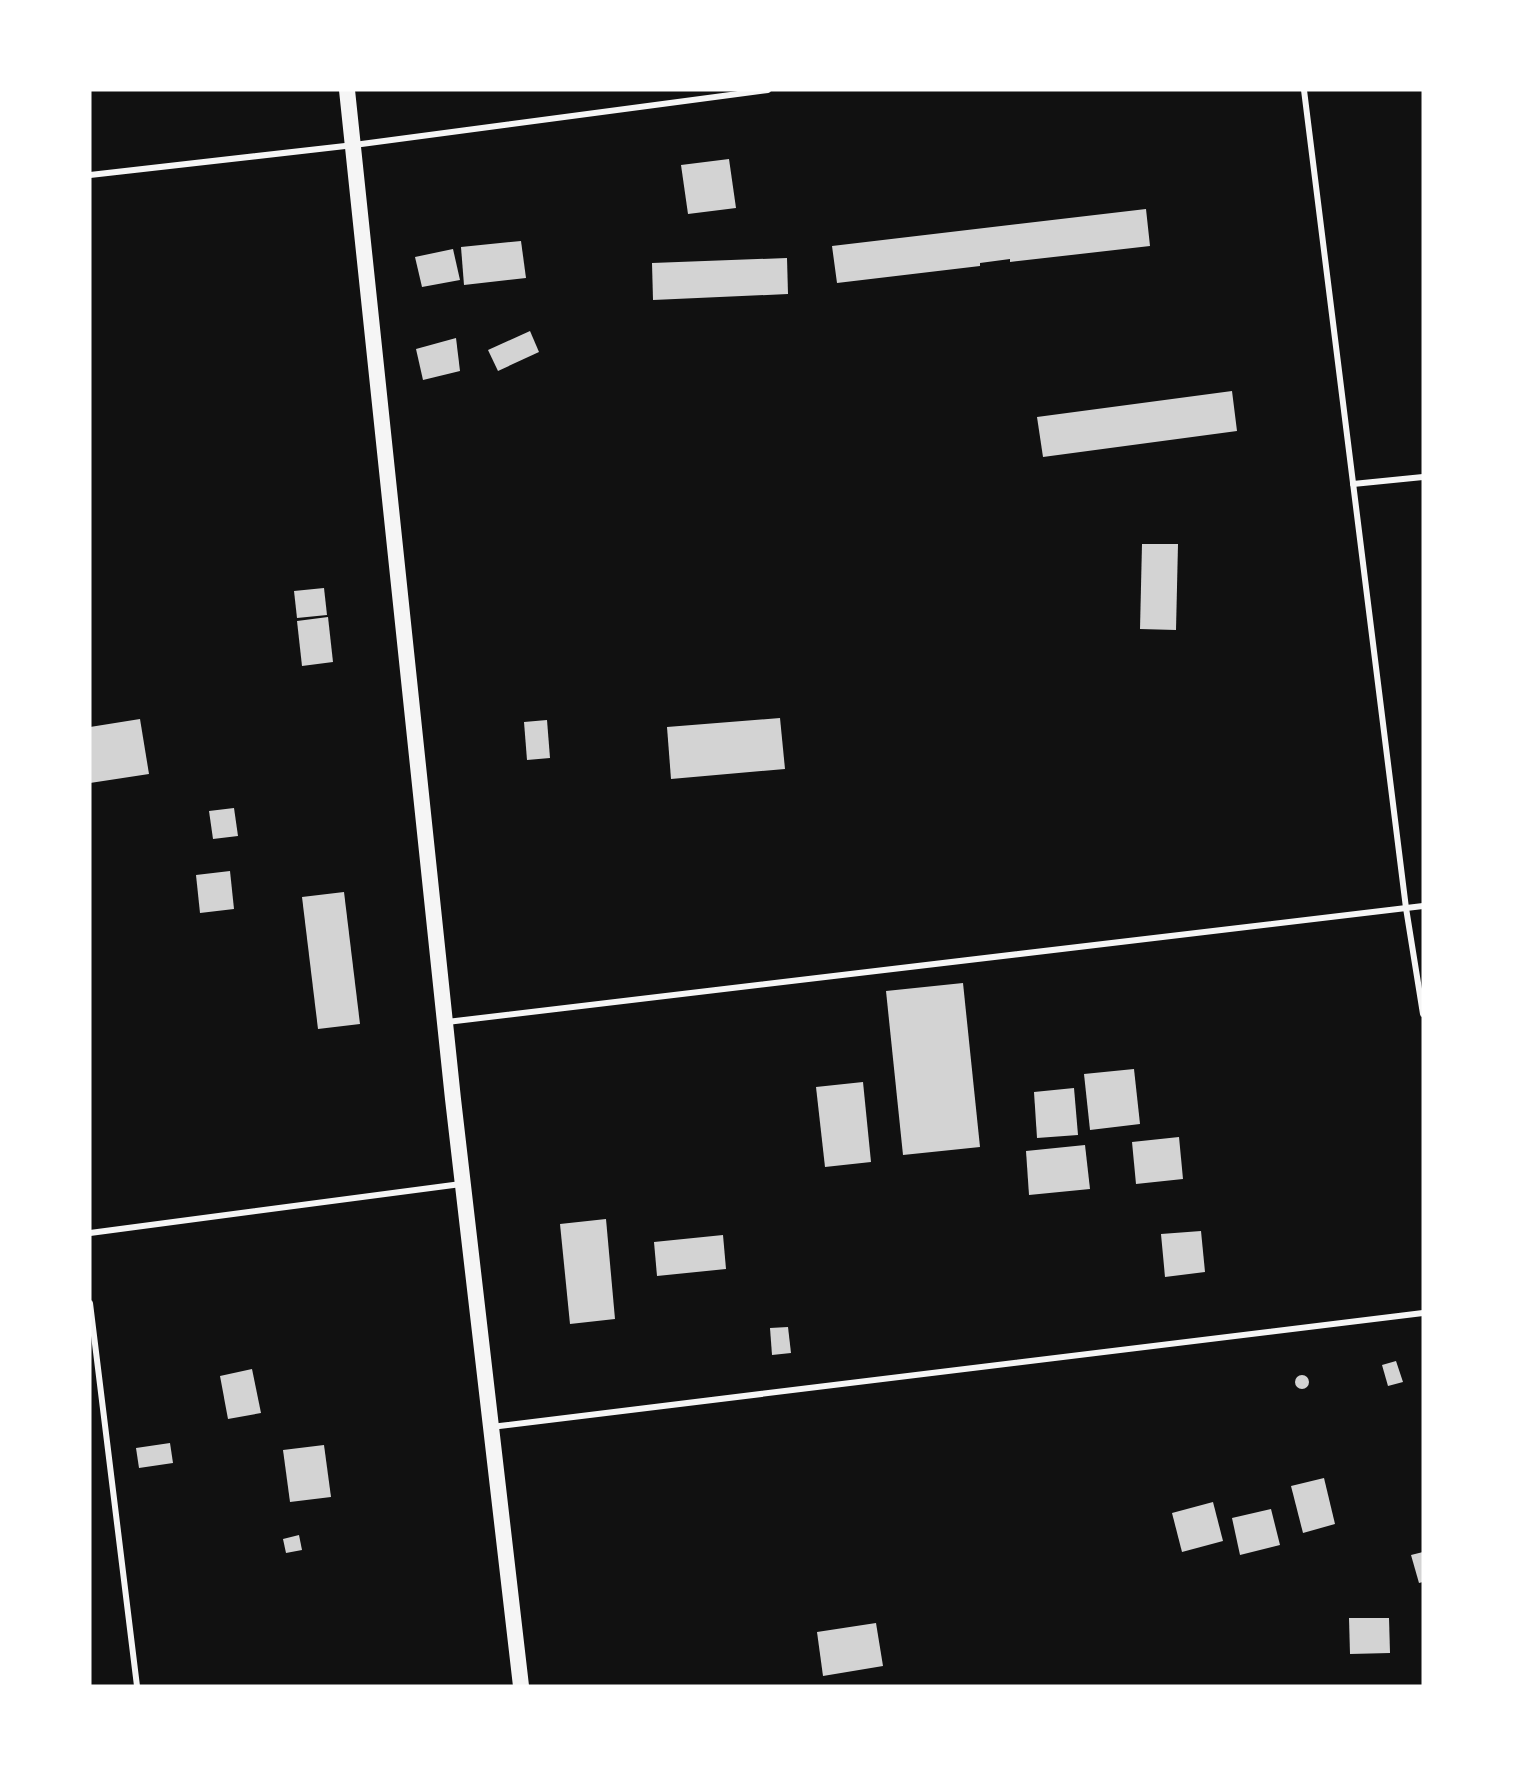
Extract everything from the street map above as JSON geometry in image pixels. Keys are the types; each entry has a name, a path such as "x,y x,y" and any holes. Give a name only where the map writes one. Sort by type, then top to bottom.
{"highway":[{"path":"347,90 463,1184 521,1686"}],"street":[{"path":"90,175 354,145 768,90"},
{"path":"1304,90 1406,908 1423,1014"},
{"path":"1353,484 1423,477"},
{"path":"446,1022 1423,906"},
{"path":"90,1233 463,1184"},
{"path":"90,1303 136,1686"},
{"path":"491,1427 1423,1313"}],"building":[{"path":"729,159 736,208 688,214 681,165"},
{"path":"1146,209 1150,246 1010,262 1010,259 980,263 980,266 837,283 832,246"},
{"path":"521,241 526,278 464,285 461,247"},
{"path":"453,249 460,280 422,287 415,257"},
{"path":"787,258 788,294 653,300 652,263"},
{"path":"530,331 539,352 498,371 488,350"},
{"path":"456,338 460,371 423,380 416,349"},
{"path":"1232,391 1237,431 1043,457 1037,417"},
{"path":"1142,544 1178,544 1176,630 1140,629"},
{"path":"324,588 327,615 297,618 294,591"},
{"path":"328,617 333,662 302,666 297,621"},
{"path":"780,718 785,769 671,779 667,727"},
{"path":"140,719 149,774 90,783 90,727"},
{"path":"547,720 550,758 527,760 524,722"},
{"path":"234,808 238,836 213,839 209,811"},
{"path":"230,871 234,909 200,913 196,875"},
{"path":"344,892 360,1024 318,1029 302,897"},
{"path":"963,983 980,1147 903,1155 886,991"},
{"path":"1134,1069 1140,1124 1090,1130 1084,1074"},
{"path":"863,1082 871,1162 825,1167 816,1087"},
{"path":"1074,1088 1078,1135 1037,1138 1034,1092"},
{"path":"1179,1137 1183,1179 1136,1184 1132,1142"},
{"path":"1085,1145 1090,1189 1029,1195 1026,1151"},
{"path":"606,1219 615,1319 570,1324 560,1224"},
{"path":"1201,1231 1205,1272 1165,1277 1161,1234"},
{"path":"723,1235 726,1269 657,1276 654,1242"},
{"path":"788,1327 791,1353 772,1355 770,1328"},
{"path":"1396,1361 1403,1382 1388,1386 1382,1365"},
{"path":"252,1369 261,1413 228,1419 220,1376"},
{"path":"1299,1375 1305,1375 1309,1382 1305,1389 1299,1389 1295,1385 1295,1379"},
{"path":"170,1443 173,1463 139,1468 136,1448"},
{"path":"324,1445 331,1497 290,1502 283,1450"},
{"path":"1324,1478 1335,1524 1303,1533 1291,1486"},
{"path":"1213,1502 1223,1541 1182,1552 1172,1513"},
{"path":"1271,1509 1280,1545 1240,1555 1232,1518"},
{"path":"299,1535 302,1550 286,1553 283,1539"},
{"path":"1423,1552 1423,1582 1419,1583 1411,1555"},
{"path":"1349,1618 1389,1618 1390,1653 1350,1654"},
{"path":"876,1623 883,1666 823,1676 817,1632"}]}
